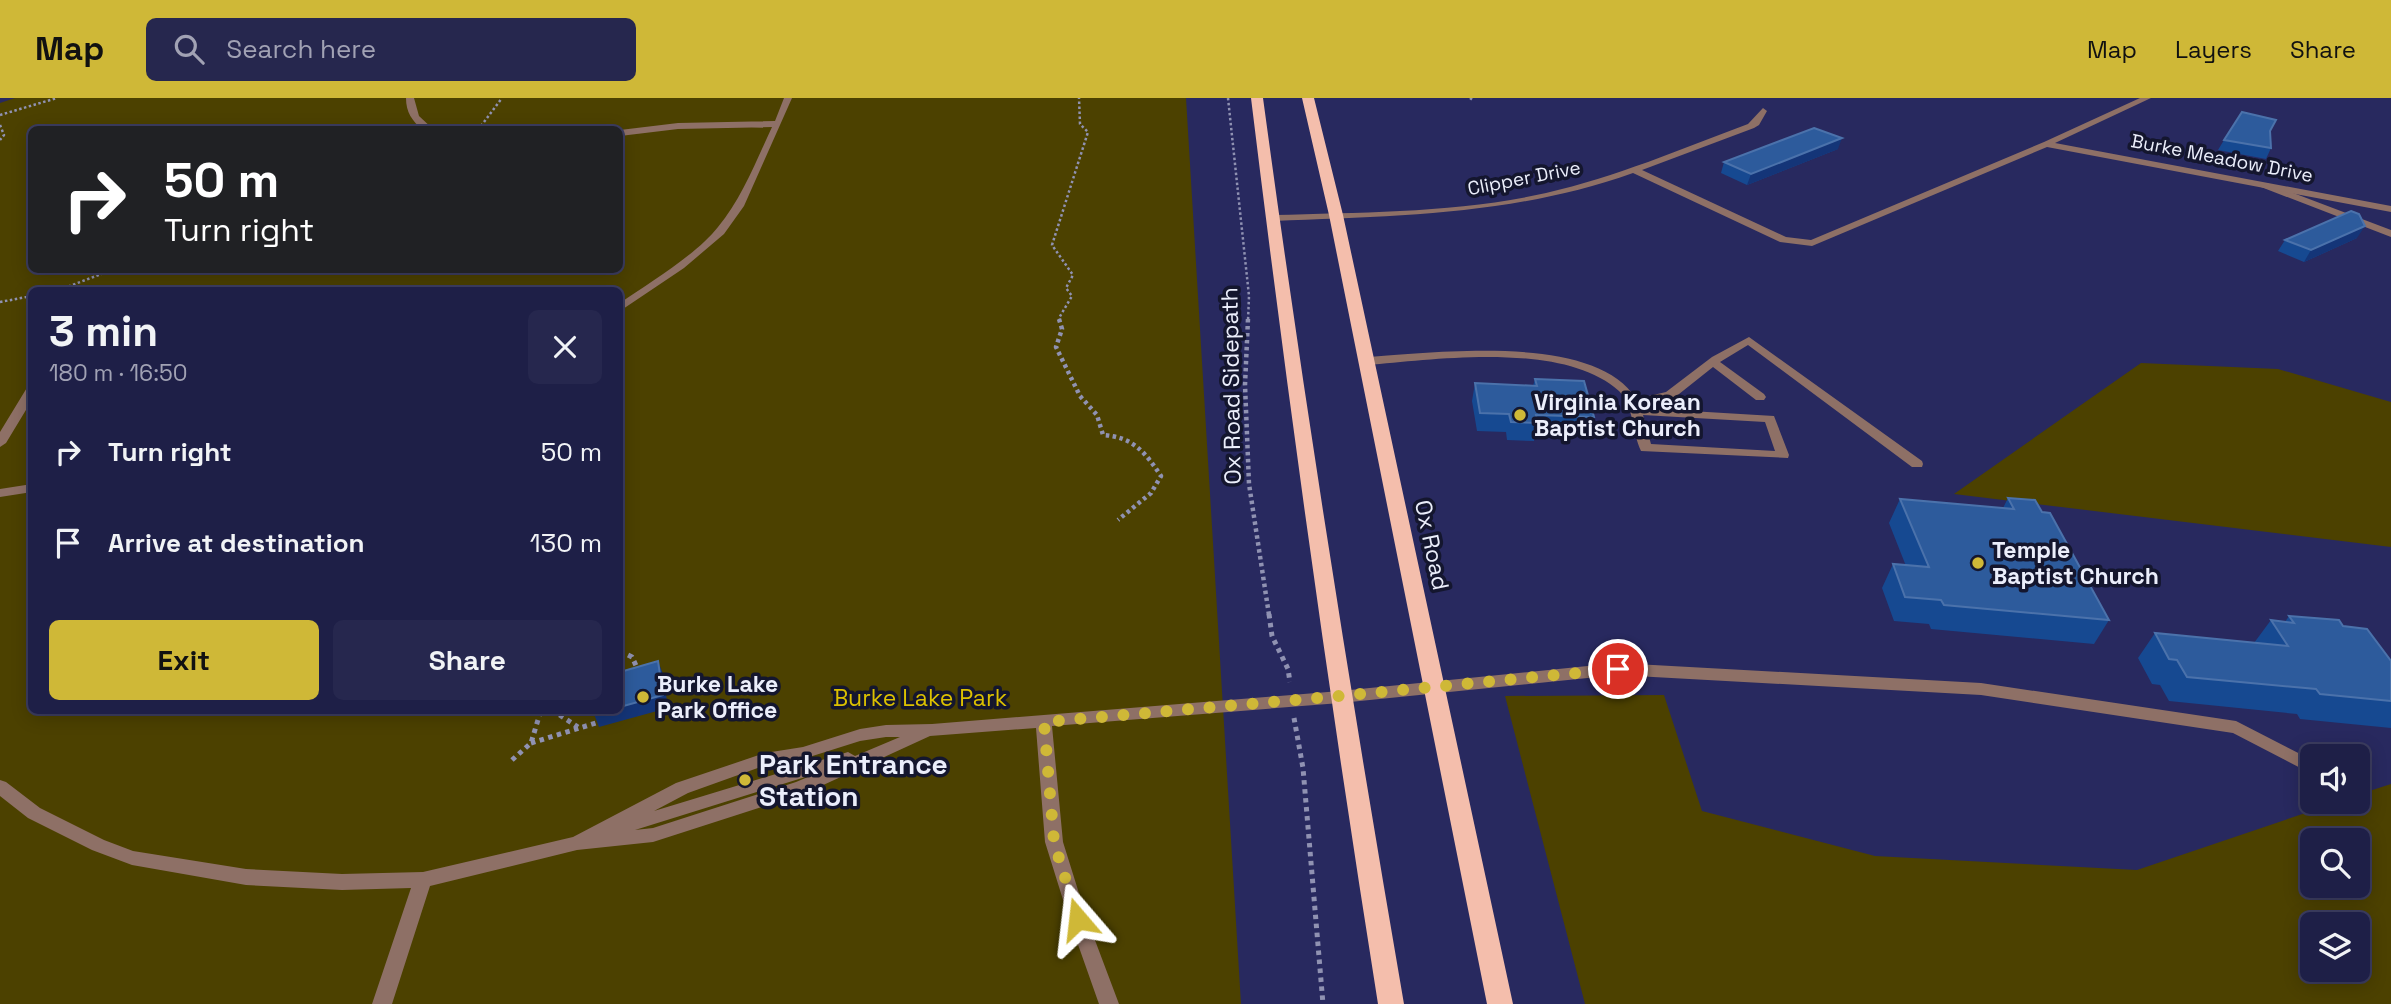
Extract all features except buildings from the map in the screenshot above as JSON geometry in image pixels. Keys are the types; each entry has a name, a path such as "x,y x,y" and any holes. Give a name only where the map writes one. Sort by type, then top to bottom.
{"highway":[{"path":"1257,98 1293,378 1340,696 1391,1004"},
{"name":"Ox Road","path":"1308,98 1367,361 1500,1004"}],"street":[{"path":"410,98 409,107 414,117 425,126"},
{"path":"623,306 680,266 720,232 739,206 788,98"},
{"name":"Burke Meadow Drive","path":"1632,169 1784,240 1812,243 2147,98"},
{"name":"Clipper Drive","path":"1274,218 1437,211 1510,202 1585,186 1751,126 1763,111"},
{"path":"623,133 678,127 778,124"},
{"name":"Burke Meadow Drive","path":"2046,144 2391,209"},
{"path":"2263,184 2391,234"},
{"path":"1633,407 1670,395 1713,362 1749,340 1917,464"},
{"path":"1367,361 1493,354 1538,356 1570,362 1601,375 1623,389 1633,407 1646,448 1783,455 1770,419 1633,407"},
{"path":"1713,362 1760,397"},
{"path":"0,443 28,396"},
{"path":"0,493 28,489"},
{"path":"577,843 682,788 765,759 803,753 886,731 1044,722 1618,669 1980,689 2236,727 2300,762"},
{"path":"1044,722 1054,842 1109,1004"},
{"path":"0,787 34,813 98,845 132,858 246,877 342,882 423,880 577,843 653,835 802,787 932,730"},
{"path":"606,830 671,814 793,773 887,748"},
{"path":"382,1004 423,880"}],"path":[{"path":"0,115 57,98"},
{"path":"481,126 502,98"},
{"path":"1079,98 1080,124 1088,132 1052,245 1073,275 1066,288 1072,296 1059,318 1062,329 1056,347 1080,396 1097,415 1103,435 1124,435 1145,453 1161,476 1152,493 1118,520"},
{"name":"Ox Road Sidepath","path":"1228,98 1249,296 1245,385 1250,484 1272,636 1288,669"},
{"path":"0,125 4,135 0,140"},
{"path":"68,287 104,273"},
{"path":"0,302 28,297"},
{"path":"623,652 632,657 639,667 640,681"},
{"path":"531,743 540,714"},
{"path":"558,714 579,728"},
{"path":"512,760 531,743 599,722"},
{"path":"1296,728 1303,768 1323,1004"}],"green space":[{"name":"Burke Lake Park","path":"15,98 1186,98 1241,1004 0,1004 0,103"},
{"path":"2141,363 2278,369 2391,402 2391,547 1954,494"},
{"path":"1664,695 1702,811 1875,856 2137,870 2303,814 2370,814 2370,791 2391,784 2391,1004 1585,1004 1505,696"}],"place":[{"name":"Virginia Korean Baptist Church","path":"1520,415"},
{"name":"Temple Baptist Church","path":"1978,563"},
{"name":"Burke Lake Park Office","path":"643,697"},
{"name":"Park Entrance Station","path":"745,780"}],"route":[{"path":"1078,919 1054,842 1044,722 1618,669"}]}
